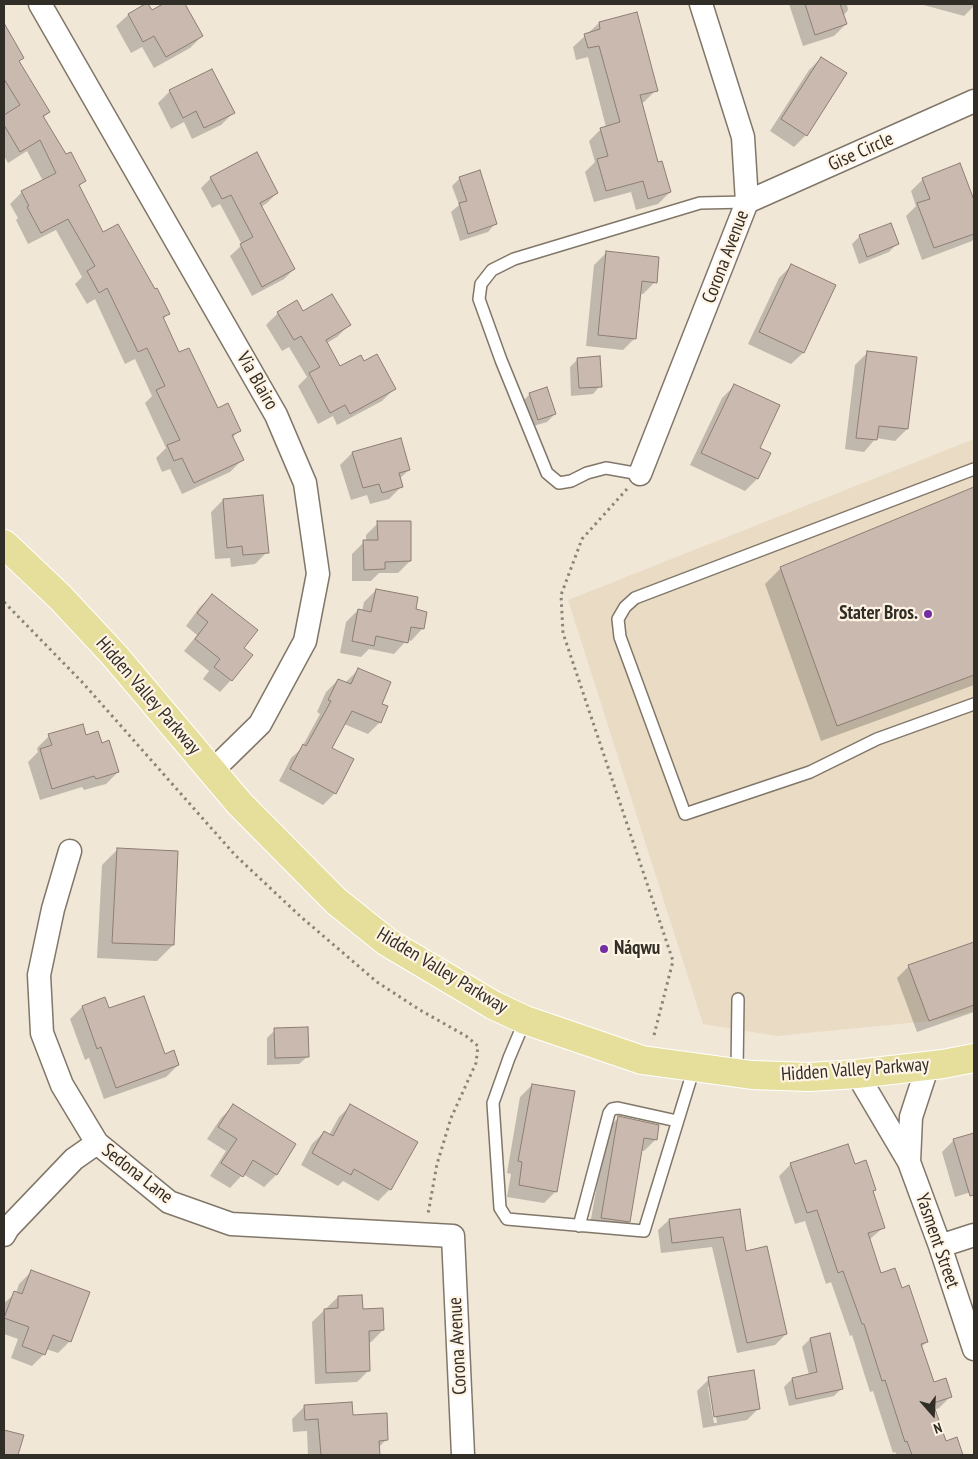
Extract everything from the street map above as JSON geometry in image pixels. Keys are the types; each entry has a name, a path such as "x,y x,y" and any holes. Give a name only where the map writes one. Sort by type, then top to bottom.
{"main road":[{"name":"Hidden Valley Parkway","path":"4,544 60,597 116,656 239,803 336,901 387,942 493,1005 525,1020 642,1060 752,1075 809,1077 857,1074 974,1058"}],"street":[{"name":"Via Blairo","path":"40,4 276,415 305,483 318,574 305,641 260,724 212,771"},
{"name":"Corona Avenue","path":"640,474 747,202 743,137 701,4"},
{"name":"Gise Circle","path":"747,202 974,101"},
{"name":"Sedona Lane","path":"70,851 53,909 38,975 42,1032 62,1085 97,1143 169,1202 231,1224 453,1236"},
{"name":"Yasment Street","path":"909,1162 911,1117 928,1065"},
{"name":"Yasment Street","path":"857,1074 909,1162 940,1246 974,1349"},
{"path":"4,1235 8,1228 74,1159 97,1143"},
{"path":"940,1246 974,1235"},
{"name":"Corona Avenue","path":"453,1236 464,1455"}],"lane":[{"path":"640,474 606,468 587,473 571,481 558,483 547,473 501,360 479,299 481,284 492,270 524,256 700,203 747,202"},
{"path":"974,469 635,598 625,607 618,620 620,637 685,814 810,772 877,739 974,704"},
{"path":"737,1073 738,999"},
{"path":"525,1020 493,1103 500,1208 507,1219 644,1231 694,1067"},
{"path":"579,1226 609,1113 612,1109 618,1108 678,1121"}],"path":[{"path":"640,474 582,539 562,595 563,633 673,961 651,1046"},
{"path":"4,602 83,683 235,855 300,916 377,982 420,1010 466,1036 478,1046 476,1063 452,1118 437,1164 428,1214"}],"shaded area":[{"path":"974,439 974,1011 929,1021 777,1036 703,1024 568,600"}],"building":[{"path":"148,4 152,10 163,4 185,4 203,36 166,57 154,36 143,42 128,14"},
{"path":"805,4 840,4 847,24 815,35"},
{"path":"637,12 658,91 640,95 658,162 662,161 671,192 648,199 643,181 606,191 597,159 608,156 600,128 620,122 599,46 588,48 584,34 600,29 599,22"},
{"path":"4,23 24,58 19,61 50,112 43,116 66,154 71,152 86,181 79,185 103,232 118,224 155,289 157,288 170,314 163,317 179,352 189,348 218,408 228,403 241,431 232,435 244,460 194,483 182,458 174,461 167,445 180,440 156,390 165,386 147,348 138,352 107,288 99,293 87,271 95,266 68,219 41,233 21,191 56,173 40,140 20,152 4,125 4,115 20,105 4,79"},
{"path":"821,57 847,73 807,136 781,119"},
{"path":"212,69 235,113 204,128 196,111 183,118 169,90"},
{"path":"257,152 278,193 260,203 295,269 262,287 240,244 253,237 231,195 222,199 210,177"},
{"path":"960,163 974,200 974,234 934,248 917,203 930,199 922,178"},
{"path":"480,170 497,224 468,234 459,203 467,201 459,177"},
{"path":"891,223 899,244 867,257 859,235"},
{"path":"606,251 659,257 657,283 642,281 636,339 598,335"},
{"path":"791,264 836,285 804,353 759,332"},
{"path":"332,294 351,325 326,340 340,366 361,355 364,361 377,354 396,389 350,414 345,405 330,413 309,373 320,367 301,336 294,340 277,312 297,300 303,311"},
{"path":"867,351 917,357 908,429 879,426 877,440 856,438"},
{"path":"600,356 602,387 579,388 577,358"},
{"path":"734,384 780,405 760,448 771,453 758,479 701,453"},
{"path":"547,387 556,414 538,420 529,393"},
{"path":"401,438 410,470 399,473 403,487 382,493 379,484 363,488 352,452"},
{"path":"974,487 974,675 837,726 780,567"},
{"path":"263,495 269,553 243,555 242,546 227,548 223,499"},
{"path":"377,521 411,521 411,561 385,562 385,569 364,570 363,540 378,540"},
{"path":"376,589 418,597 416,609 427,612 424,629 411,627 408,643 376,636 374,646 352,641 358,609 371,612"},
{"path":"212,594 258,630 244,648 253,655 232,681 214,667 220,659 195,639 208,622 197,613"},
{"path":"358,668 391,682 382,704 388,706 381,723 352,711 332,748 354,759 336,794 290,769 303,744 306,746 331,701 328,700 338,679 351,684"},
{"path":"83,724 86,735 98,731 102,743 109,740 119,772 96,779 94,776 52,789 40,749 52,745 48,734"},
{"path":"117,848 178,851 174,945 112,943"},
{"path":"974,942 974,1005 929,1021 908,965"},
{"path":"144,996 165,1054 174,1050 179,1065 116,1088 101,1047 97,1049 82,1006 105,997 109,1008"},
{"path":"308,1027 309,1057 275,1058 274,1028"},
{"path":"532,1084 575,1091 557,1192 519,1185 522,1162 518,1161"},
{"path":"233,1104 296,1144 277,1175 253,1160 243,1177 221,1163 237,1139 218,1127"},
{"path":"350,1104 418,1142 391,1190 354,1169 351,1175 312,1153 324,1131 333,1136"},
{"path":"618,1116 659,1125 657,1140 644,1138 630,1222 601,1218"},
{"path":"974,1133 974,1195 970,1196 953,1139"},
{"path":"848,1144 855,1164 866,1160 876,1190 873,1191 885,1228 868,1233 881,1273 895,1268 902,1288 909,1285 928,1342 921,1344 934,1382 946,1378 952,1397 933,1403 946,1441 957,1437 963,1455 912,1455 907,1441 905,1442 885,1380 882,1381 864,1324 862,1324 843,1271 838,1273 817,1210 807,1213 790,1163"},
{"path":"740,1209 746,1251 767,1246 787,1334 747,1343 723,1237 672,1243 669,1219"},
{"path":"31,1270 90,1292 71,1342 53,1335 45,1355 22,1346 29,1327 4,1318 14,1291 22,1294"},
{"path":"362,1295 363,1309 383,1308 384,1330 369,1331 370,1371 326,1373 324,1309 338,1308 338,1296"},
{"path":"830,1333 843,1389 796,1399 792,1378 817,1372 810,1338"},
{"path":"754,1370 760,1409 714,1417 708,1377"},
{"path":"352,1402 353,1415 387,1413 388,1440 379,1441 380,1455 321,1455 318,1419 305,1420 304,1405"},
{"path":"4,1430 24,1435 18,1455 4,1455"}],"place":[{"name":"Stater Bros.","path":"928,614"},
{"name":"Náqwu","path":"604,949"}]}
